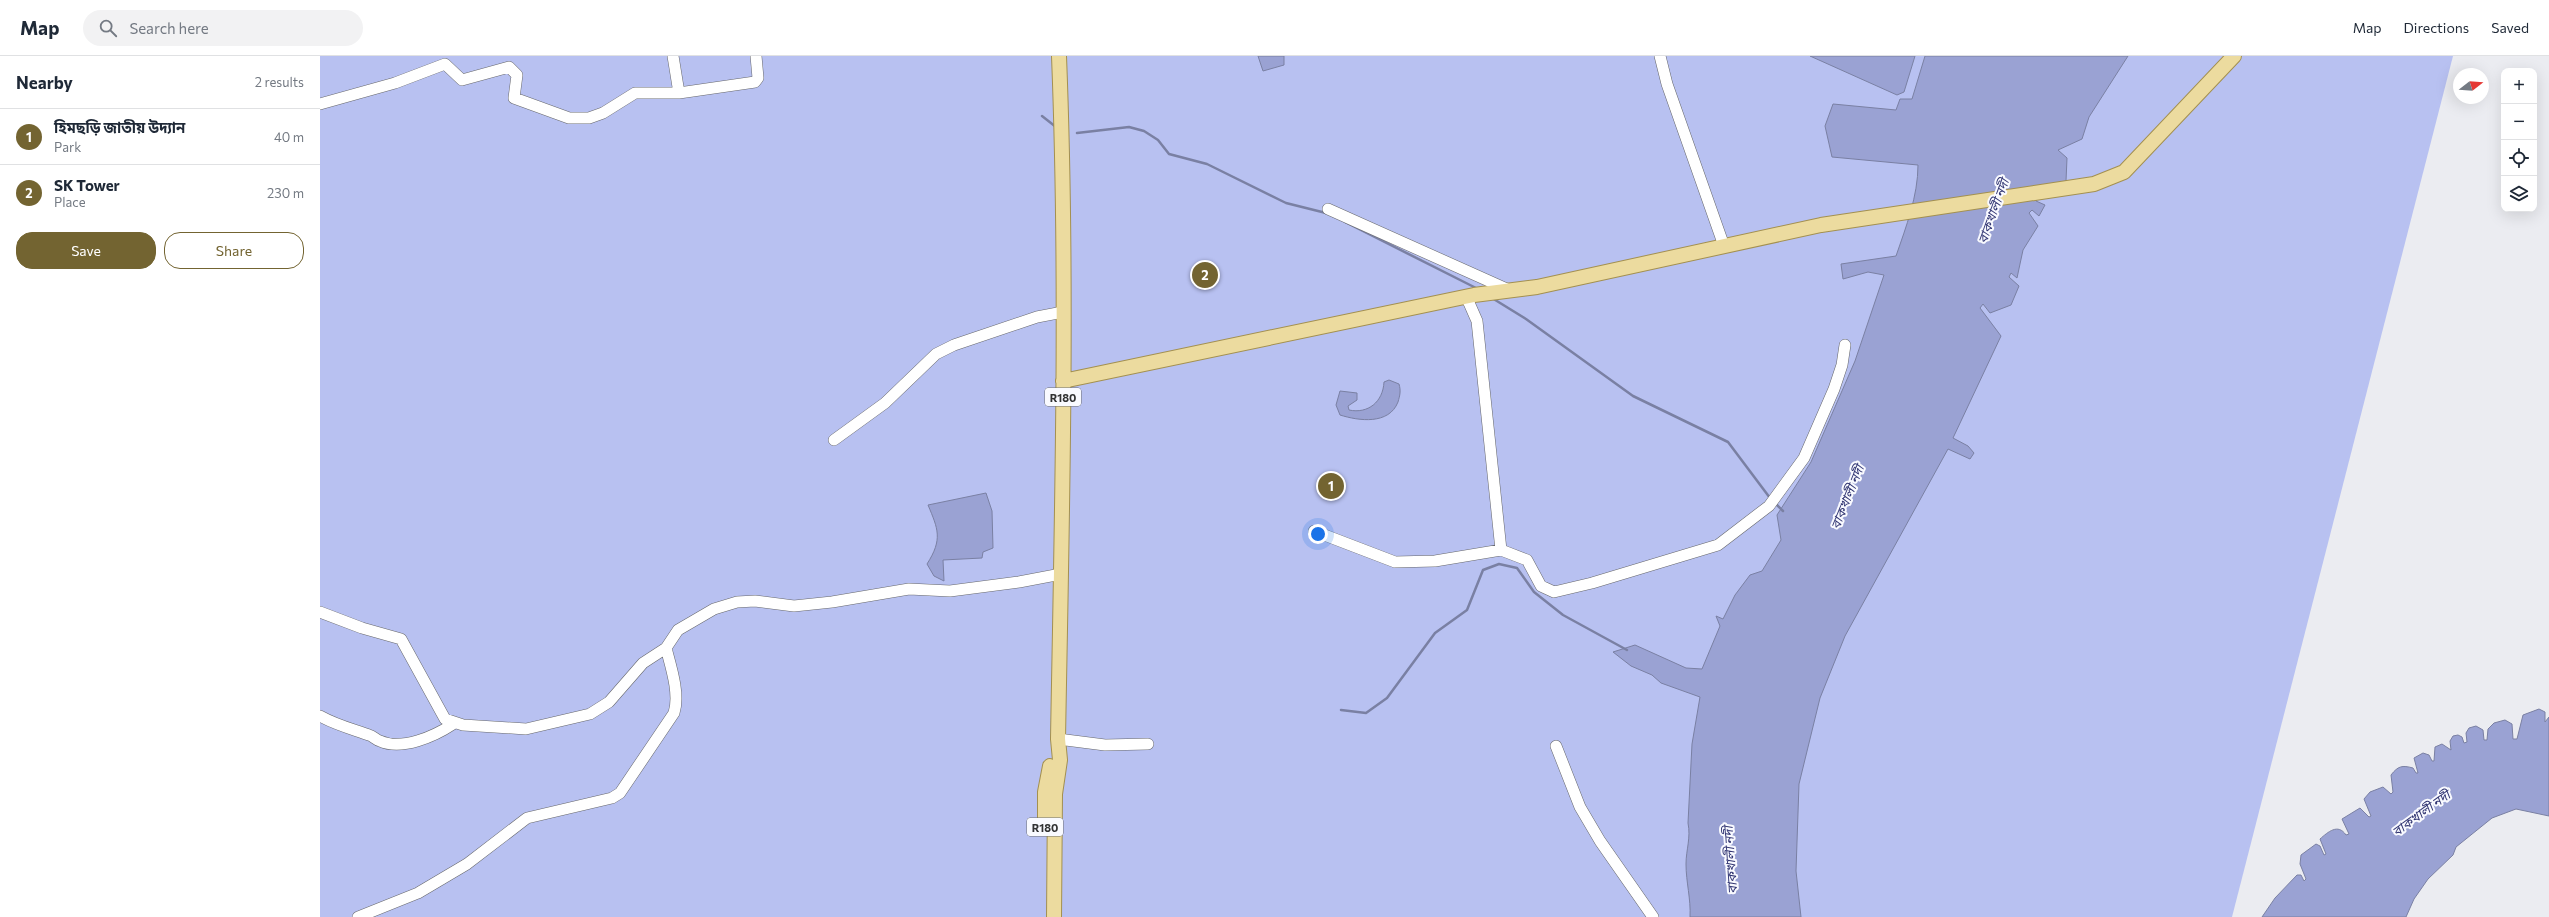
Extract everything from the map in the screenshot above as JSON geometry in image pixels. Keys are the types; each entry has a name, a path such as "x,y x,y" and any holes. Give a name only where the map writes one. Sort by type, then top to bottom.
{"main road":[{"name":"R180","path":"1054,917 1055,794 1060,760 1058,739 1065,202 1059,56"},
{"path":"1063,382 1470,296 1537,287 1820,225 2094,184 2124,172 2234,56"},
{"name":"R180","path":"1045,917 1045,792 1052,757 1058,739"}],"street":[{"path":"673,56 679,93"},
{"path":"320,104 395,83 446,64 462,80 509,67 513,69 517,75 514,98 569,118 596,116 634,93 679,93 755,82 758,78 756,56"},
{"path":"1660,56 1667,84 1724,246"},
{"path":"1328,209 1509,290"},
{"path":"1470,296 1477,321 1501,550"},
{"path":"834,440 885,403 936,354 954,345 1029,319 1063,312"},
{"path":"1314,531 1395,562 1435,561 1501,550 1527,560 1541,586 1554,592 1592,583 1718,545 1769,506 1804,458 1834,389 1842,365 1845,345"},
{"path":"320,612 362,628 401,639 445,719 453,724 487,728 526,728 590,714 610,702 643,663 666,648 678,630 689,622 714,609 737,602 755,601 794,606 832,602 909,589 950,591 1019,582 1061,574"},
{"path":"358,917 418,893 467,864 527,818 612,798 620,793 631,780 674,713 676,707 674,688 666,648"},
{"path":"320,716 346,728 371,736 381,742 406,744 433,737 453,724"},
{"path":"1058,739 1105,745 1148,744"},
{"path":"1556,746 1580,807 1600,841 1653,917"}],"shaded area":[{"path":"320,56 2453,56 2232,917 320,917"}],"water":[{"path":"1258,56 1284,56 1284,65 1263,71"},
{"path":"1810,56 1915,56 1904,92 1897,95"},
{"name":"বাকখালী নদী","path":"1925,56 2128,56 2089,117 2082,139 2058,150 2067,158 2066,181 2042,187 2036,201 2045,205 2039,216 2032,210 2029,213 2038,226 2023,250 2017,278 2011,273 2009,277 2019,286 2011,305 1990,313 1983,304 1980,308 2001,336 1953,438 1968,446 1974,453 1970,459 1948,449 1845,636 1820,698 1799,784 1796,871 1801,917 1690,917 1686,859 1689,834 1688,823 1692,744 1700,697 1661,683 1652,675 1631,666 1613,652 1635,645 1686,668 1702,669 1720,626 1716,616 1723,619 1735,595 1750,575 1762,571 1781,540 1777,515 1811,462 1855,361 1884,275 1868,272 1843,279 1841,264 1896,256 1911,211 1916,188 1918,165 1832,157 1825,126 1833,104 1896,110 1900,99 1912,99"},
{"path":"1389,380 1399,384 1400,395 1394,409 1388,415 1381,418 1364,420 1340,415 1336,405 1340,391 1357,393 1357,400 1348,406 1349,410 1362,410 1373,405 1377,401 1381,395 1384,382"},
{"path":"986,493 992,511 993,548 983,552 982,558 943,560 944,581 934,576 927,564 935,548 937,534 928,505"},
{"name":"বাকখালী নদী","path":"2539,709 2545,712 2545,722 2549,717 2549,816 2516,809 2492,818 2456,847 2453,855 2428,879 2414,899 2406,917 2262,917 2275,898 2297,875 2301,875 2304,881 2306,879 2300,864 2301,855 2316,844 2320,846 2324,855 2326,854 2320,839 2330,831 2336,829 2343,831 2346,835 2349,834 2342,819 2360,808 2369,817 2371,816 2364,799 2370,792 2383,787 2391,794 2393,792 2391,775 2396,770 2400,767 2406,767 2413,768 2416,773 2418,773 2414,758 2423,753 2429,755 2432,761 2434,761 2435,747 2442,744 2451,750 2450,741 2453,736 2458,735 2462,737 2464,743 2467,742 2466,733 2469,728 2476,726 2483,730 2484,740 2487,740 2488,729 2494,723 2505,720 2512,724 2513,739 2517,739 2523,715"}],"waterway":[{"path":"1042,116 1056,127"},
{"path":"1077,133 1129,127 1144,131 1158,140 1169,154 1207,164 1286,203 1326,213"},
{"path":"1345,222 1478,289"},
{"path":"1492,298 1526,319 1633,396 1728,442 1770,498"},
{"path":"1775,503 1783,511"},
{"path":"1341,710 1366,713 1387,698 1435,633 1467,610 1483,570 1499,564 1517,568 1534,592 1563,615 1627,650"}],"place":[{"name":"SK Tower","path":"1205,275"},
{"name":"হিমছড়ি জাতীয় উদ্যান","path":"1331,486"}]}
